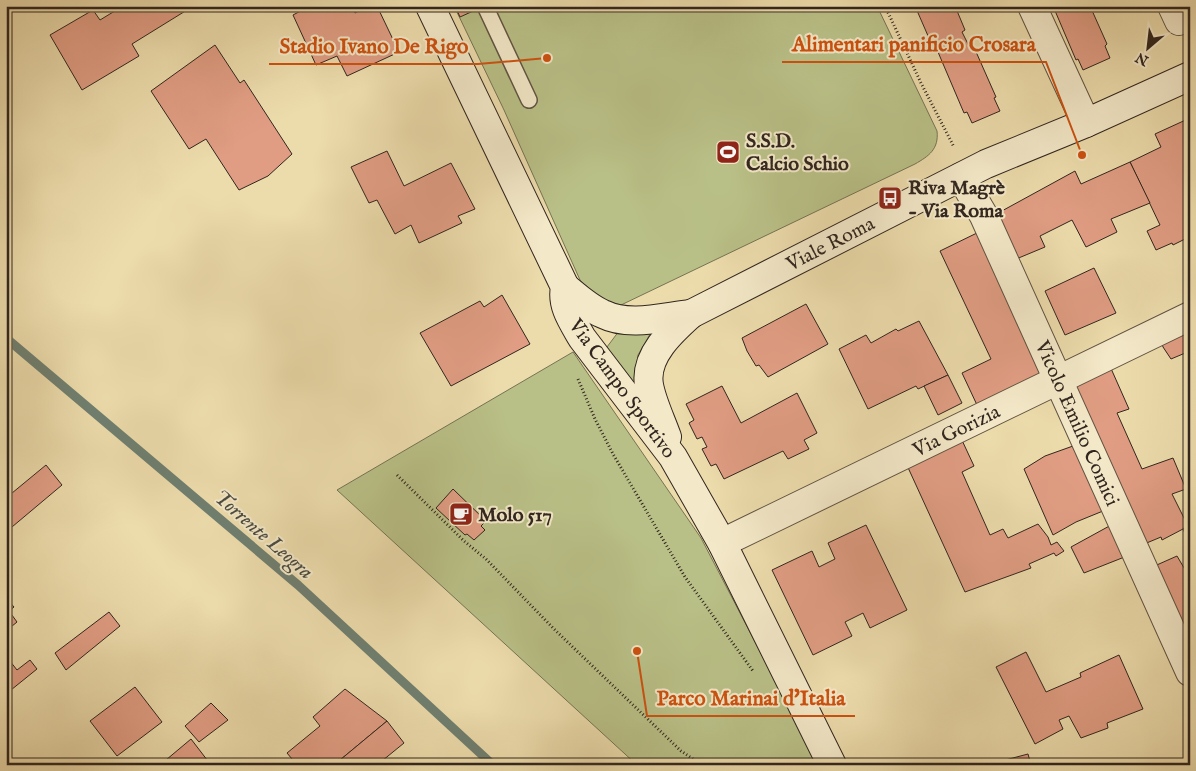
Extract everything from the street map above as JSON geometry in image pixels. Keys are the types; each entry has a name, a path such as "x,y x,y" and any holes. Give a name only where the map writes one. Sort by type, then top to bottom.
{"street":[{"name":"Via Campo Sportivo","path":"430,6 565,287 563,296 565,305 582,338 674,457 722,544 832,765"},
{"path":"1032,6 1086,123"},
{"name":"Viale Roma","path":"691,314 986,164 1086,123 1190,76"},
{"name":"Vicolo Emilio Comici","path":"961,177 984,216 1190,672"},
{"path":"565,287 603,314 617,318 636,320 691,314"},
{"path":"674,457 649,384 649,368 668,334 691,314"},
{"name":"Via Gorizia","path":"722,544 1190,316"}],"lane":[{"path":"486,6 529,100"}],"path":[{"path":"885,6 921,83 954,147"},
{"path":"577,374 579,384 613,454 685,577 753,672"},
{"path":"397,476 450,528 486,559 681,750 702,765"}],"green space":[{"name":"S.S.D. Calcio Schio","path":"454,6 877,6 937,131 935,147 929,155 915,164 621,305 615,304 599,296 580,280 504,110"},
{"path":"653,329 638,355 634,385 604,351 619,331"},
{"path":"573,352 701,538 819,765 637,765 337,490"}],"building":[{"path":"123,6 184,6 187,10 132,44 139,56 82,90 50,35 93,10 100,20"},
{"path":"310,6 352,6 355,13 368,6 377,6 399,52 347,76 337,56 316,65 293,15"},
{"path":"455,6 481,6 482,7 460,17"},
{"path":"915,6 955,6 965,30 962,32 969,46 973,45 996,97 994,98 1000,111 972,123 967,112 964,113 935,45 932,45"},
{"path":"1053,6 1090,6 1107,44 1105,46 1110,58 1083,70 1078,59 1076,60"},
{"path":"215,45 240,83 244,80 292,154 268,176 239,190 206,139 189,149 151,91"},
{"path":"1190,118 1190,248 1185,239 1156,250 1147,231 1160,225 1130,162 1161,147 1155,134"},
{"path":"387,151 404,186 451,163 475,209 458,216 462,223 419,243 411,225 395,234 377,200 369,203 351,167"},
{"path":"1130,162 1150,203 1111,219 1117,232 1086,247 1072,220 1040,236 1045,247 1009,262 989,218 1075,171 1081,184"},
{"path":"979,232 1047,375 977,405 962,373 991,359 940,251"},
{"path":"1094,268 1116,313 1065,335 1045,291"},
{"path":"502,295 530,344 451,386 420,333 480,301 484,307"},
{"path":"806,304 828,344 768,377 759,365 756,366 742,338"},
{"path":"919,321 948,375 918,389 916,386 868,409 839,349 866,335 871,343 896,329 898,331"},
{"path":"1190,321 1190,351 1171,359 1163,347 1159,335"},
{"path":"1109,364 1129,409 1117,413 1142,469 1173,458 1186,489 1172,494 1187,524 1183,529 1162,540 1161,537 1137,547 1065,383"},
{"path":"948,375 962,403 938,415 924,386"},
{"path":"722,386 741,423 797,393 817,433 804,440 809,449 788,459 783,451 724,479 716,464 711,466 702,449 707,447 702,437 697,439 689,423 694,420 686,404"},
{"path":"960,436 974,466 962,472 990,535 1003,529 1008,538 1038,524 1048,537 1051,545 1057,542 1064,551 1056,556 1054,553 1029,564 1031,568 965,592 905,461"},
{"path":"1073,446 1103,511 1076,522 1053,535 1024,469 1045,456"},
{"path":"46,465 62,485 6,532 6,498"},
{"name":"Molo 517","path":"453,489 486,521 481,526 485,530 474,540 467,534 465,535 436,508"},
{"path":"1190,522 1190,544 1183,529"},
{"path":"1113,524 1127,556 1084,573 1071,547"},
{"path":"866,525 907,610 870,628 863,613 845,622 852,636 813,655 772,570 812,551 819,567 835,559 828,543"},
{"path":"1177,556 1190,578 1190,620 1178,625 1150,568"},
{"path":"6,598 14,607 9,611 17,622 6,631"},
{"path":"109,612 120,626 66,670 55,653"},
{"path":"1026,652 1046,692 1081,677 1080,673 1119,655 1143,709 1107,723 1108,728 1081,738 1069,716 1059,720 1063,729 1035,744 996,667"},
{"path":"6,656 17,670 30,660 37,669 6,694"},
{"path":"135,687 162,722 117,756 90,721"},
{"path":"345,689 387,721 334,765 297,765 287,753 320,726 313,717"},
{"path":"211,703 228,720 199,742 185,726"},
{"path":"387,721 404,743 377,765 334,765"},
{"path":"191,739 211,765 160,765"},
{"path":"1028,754 1031,765 995,765 994,763"}],"waterway":[{"name":"Torrente Leogra","path":"6,338 298,585 493,765"}],"place":[{"name":"Stadio Ivano De Rigo","path":"547,58"},
{"name":"S.S.D. Calcio Schio","path":"728,152"},
{"name":"Alimentari panificio Crosara","path":"1082,155"},
{"name":"Riva Magrè - Via Roma","path":"890,198"},
{"name":"Molo 517","path":"461,514"},
{"name":"Parco Marinai d'Italia","path":"637,651"}]}
